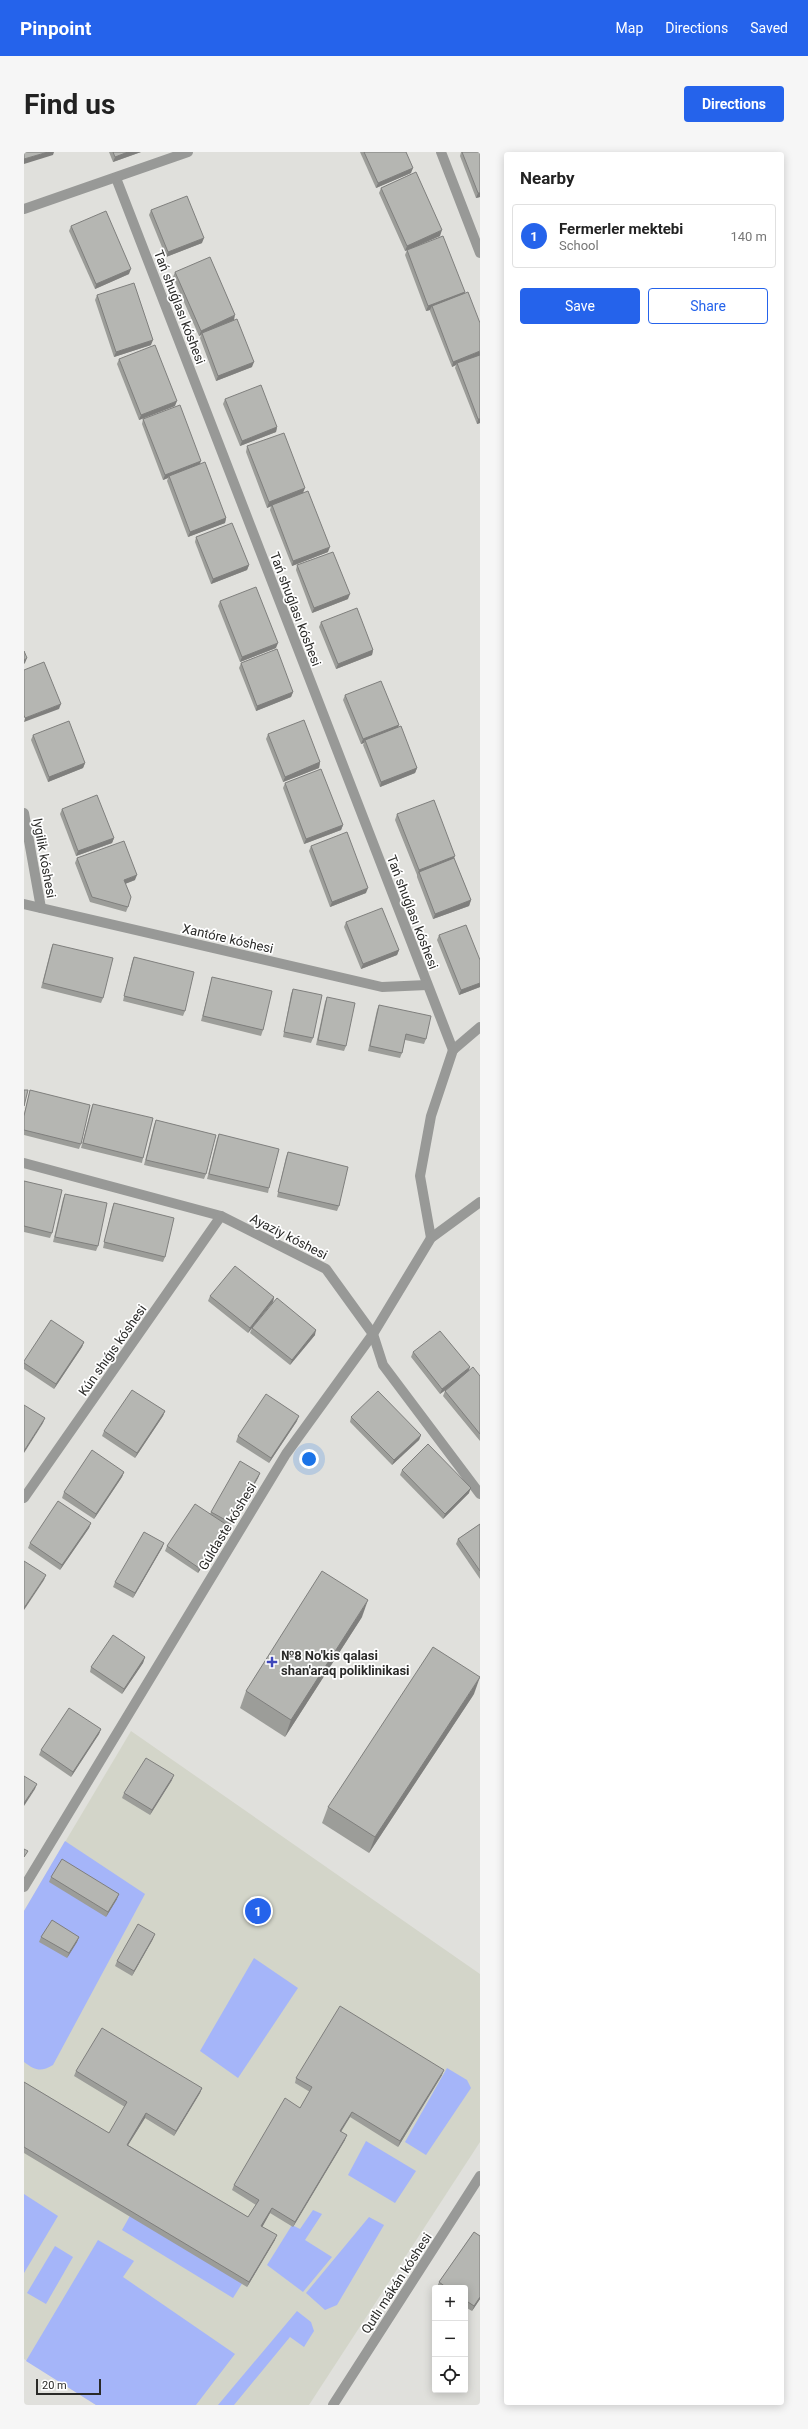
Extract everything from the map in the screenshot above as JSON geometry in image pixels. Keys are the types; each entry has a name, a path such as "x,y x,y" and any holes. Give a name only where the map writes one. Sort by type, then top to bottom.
{"street":[{"path":"24,209 188,152"},
{"path":"441,152 480,253"},
{"name":"Tań shuǵlası kóshesi","path":"116,178 453,1050"},
{"name":"Iygilik kóshesi","path":"24,813 41,908"},
{"name":"Xantóre kóshesi","path":"24,904 382,987 427,985"},
{"path":"431,1238 420,1176 431,1116 453,1050 480,1028"},
{"name":"Ayaziy kóshesi","path":"24,1163 221,1216 326,1269 373,1334 382,1365 480,1494"},
{"name":"Gúldaste kóshesi","path":"24,1887 286,1454 373,1334 431,1238 480,1202"},
{"name":"Kún shıǵıs kóshesi","path":"24,1498 221,1216"},
{"name":"Qutlı mákán kóshesi","path":"333,2405 480,2176"}],"shaded area":[{"path":"131,1731 480,1974 480,2142 309,2405 96,2405 24,2359 24,1911"},
{"path":"65,1841 145,1894 53,2065 42,2070 38,2070 24,2062 24,1911"},
{"path":"254,1958 298,1988 238,2078 200,2051"},
{"path":"447,2068 467,2080 471,2088 426,2155 405,2142"},
{"path":"366,2141 416,2171 395,2203 348,2175"},
{"path":"24,2194 58,2216 24,2273"},
{"path":"313,2210 322,2214 305,2240 332,2257 303,2292 267,2265 292,2225 300,2229"},
{"path":"131,2214 243,2282 233,2298 122,2230"},
{"path":"369,2217 384,2225 337,2305 325,2310 306,2293"},
{"path":"98,2240 134,2261 123,2277 235,2354 196,2405 96,2405 26,2361"},
{"path":"55,2246 73,2257 46,2304 27,2293"},
{"path":"297,2311 311,2322 314,2331 304,2347 290,2337 234,2405 218,2405"}],"building":[{"path":"24,152 48,152 24,159"},
{"path":"113,152 128,152 115,157"},
{"path":"364,152 406,152 413,168 378,183"},
{"path":"462,152 480,152 480,193 478,193"},
{"path":"416,172 442,230 407,246 381,188"},
{"path":"187,196 204,238 168,252 151,210"},
{"path":"106,211 131,269 96,284 71,226"},
{"path":"443,236 465,292 428,306 407,250"},
{"path":"210,257 235,315 201,331 175,272"},
{"path":"134,283 153,340 116,352 97,295"},
{"path":"468,292 480,323 480,351 453,362 432,306"},
{"path":"237,319 254,362 218,376 202,333"},
{"path":"155,345 177,401 141,415 119,359"},
{"path":"480,355 480,419 478,419 457,363"},
{"path":"261,385 277,427 242,441 225,399"},
{"path":"180,405 201,461 165,475 143,419"},
{"path":"284,433 305,488 269,502 247,446"},
{"path":"205,462 226,518 190,532 169,476"},
{"path":"308,491 330,547 293,561 272,505"},
{"path":"232,523 249,565 213,579 196,537"},
{"path":"333,552 350,594 314,608 297,565"},
{"path":"256,587 278,643 242,657 220,601"},
{"path":"357,608 373,650 338,664 321,622"},
{"path":"277,649 293,692 257,706 241,663"},
{"path":"24,651 27,658 24,660"},
{"path":"44,662 61,704 25,718 24,670"},
{"path":"381,681 399,725 363,739 345,695"},
{"path":"304,720 320,762 285,777 268,734"},
{"path":"69,721 85,763 49,777 33,735"},
{"path":"401,726 417,768 381,782 365,740"},
{"path":"321,769 343,825 306,839 285,783"},
{"path":"97,795 114,838 78,851 62,809"},
{"path":"434,800 455,856 419,870 397,814"},
{"path":"347,832 368,888 332,902 311,846"},
{"path":"124,841 137,875 124,880 131,897 128,907 92,897 77,858"},
{"path":"454,858 471,900 435,914 419,872"},
{"path":"382,908 399,950 363,964 346,922"},
{"path":"466,925 480,960 480,983 461,990 439,935"},
{"path":"53,944 113,958 103,998 43,983"},
{"path":"134,957 194,972 185,1011 124,996"},
{"path":"212,977 272,991 263,1030 203,1016"},
{"path":"293,989 322,995 313,1038 284,1032"},
{"path":"327,997 355,1003 346,1046 318,1040"},
{"path":"379,1005 431,1016 426,1039 406,1034 402,1053 370,1046"},
{"path":"24,1090 28,1090 24,1106"},
{"path":"30,1090 90,1105 81,1144 24,1130 24,1116"},
{"path":"93,1104 153,1118 143,1158 83,1143"},
{"path":"156,1120 216,1135 206,1174 146,1160"},
{"path":"219,1134 279,1149 269,1188 209,1174"},
{"path":"288,1152 348,1167 339,1206 278,1192"},
{"path":"24,1181 62,1190 52,1233 24,1226"},
{"path":"65,1194 107,1203 98,1246 55,1237"},
{"path":"114,1203 174,1218 165,1257 104,1242"},
{"path":"235,1266 274,1297 250,1328 210,1296"},
{"path":"277,1298 316,1330 292,1360 252,1328"},
{"path":"51,1320 84,1342 56,1384 24,1363"},
{"path":"440,1331 470,1367 442,1389 413,1352"},
{"path":"473,1367 480,1376 480,1434 445,1391"},
{"path":"132,1390 165,1411 137,1453 104,1431"},
{"path":"378,1391 421,1435 394,1460 351,1417"},
{"path":"266,1394 299,1416 271,1458 238,1436"},
{"path":"24,1405 45,1418 24,1451"},
{"path":"428,1444 471,1488 445,1514 402,1470"},
{"path":"92,1450 124,1472 96,1514 64,1492"},
{"path":"240,1461 260,1473 231,1523 211,1512"},
{"path":"58,1501 91,1523 62,1565 30,1543"},
{"path":"195,1504 227,1525 199,1568 167,1546"},
{"path":"480,1524 480,1571 458,1539"},
{"path":"144,1532 164,1543 135,1593 115,1582"},
{"path":"24,1561 46,1575 24,1608"},
{"path":"322,1571 368,1600 291,1720 246,1691"},
{"path":"113,1635 145,1657 124,1689 91,1667"},
{"path":"433,1647 480,1677 375,1837 328,1807"},
{"path":"69,1708 101,1729 73,1772 41,1750"},
{"path":"146,1758 174,1775 152,1810 124,1793"},
{"path":"24,1776 37,1784 24,1803"},
{"path":"24,1849 28,1851 24,1857"},
{"path":"62,1859 119,1894 108,1912 51,1877"},
{"path":"52,1920 79,1937 69,1953 41,1937"},
{"path":"138,1924 155,1934 134,1971 117,1961"},
{"path":"340,2006 444,2070 400,2141 352,2112 340,2131 347,2135 295,2222 272,2208 261,2226 277,2235 249,2282 24,2147 24,2082 109,2133 127,2102 76,2071 102,2028 202,2088 176,2131 146,2113 127,2145 248,2217 259,2200 234,2185 285,2098 300,2108 312,2087 296,2078"},
{"path":"474,2232 480,2236 480,2297 474,2306 468,2302 468,2285 443,2285 439,2282"}],"place":[{"name":"№8 No'kis qalasi shan'araq poliklinikasi","path":"272,1662"},
{"name":"Fermerler mektebi","path":"258,1911"}]}
